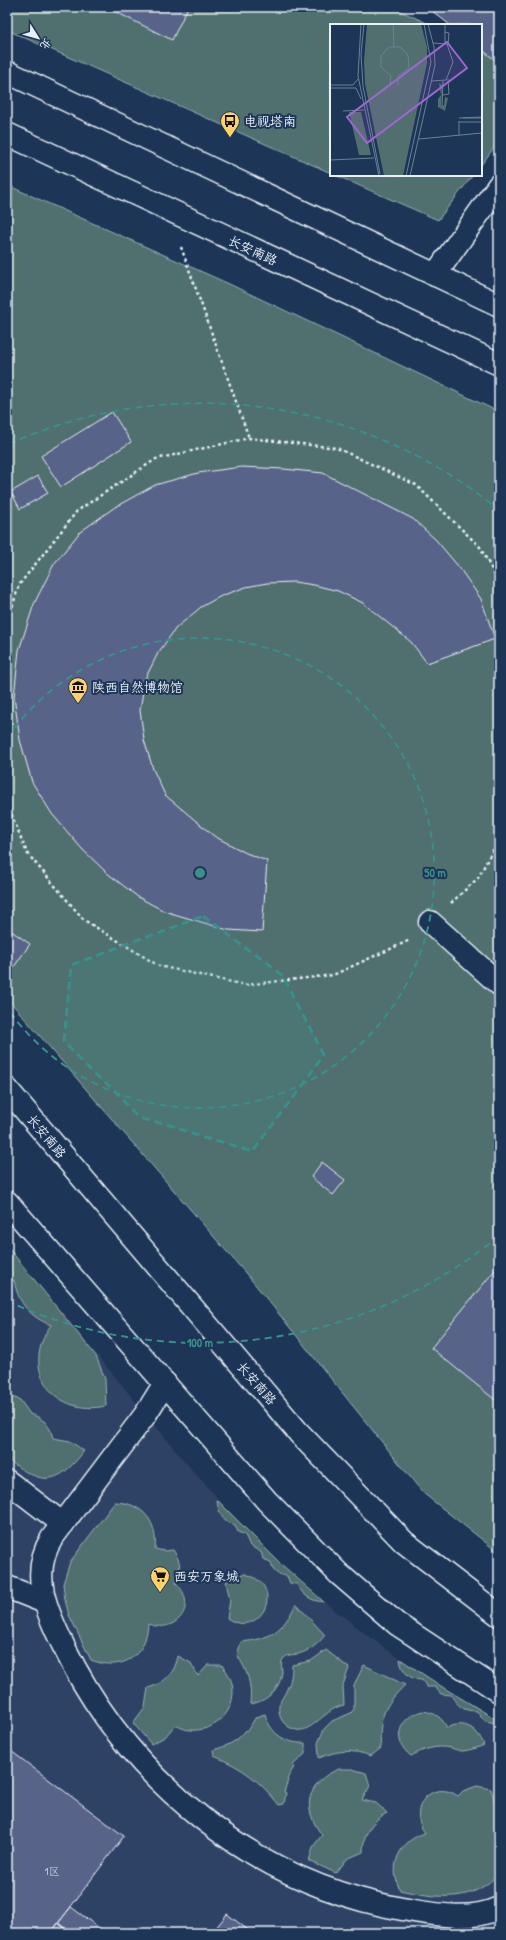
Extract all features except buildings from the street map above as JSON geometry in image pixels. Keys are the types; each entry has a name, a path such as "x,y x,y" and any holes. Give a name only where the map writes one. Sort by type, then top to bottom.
{"main road":[{"path":"7,72 499,304"},
{"name":"长安南路","path":"7,134 499,364"},
{"path":"435,275 499,185"},
{"path":"430,922 499,984"},
{"name":"长安南路","path":"7,1089 299,1433 404,1542 499,1615"},
{"path":"7,1202 267,1501 339,1574 397,1624 499,1691"},
{"path":"165,1383 145,1415 63,1524 43,1555 40,1576 45,1602 52,1621 70,1658 106,1717 152,1773 202,1820 250,1853 320,1886 388,1906 426,1913 460,1924 499,1908"},
{"path":"7,1481 63,1524"},
{"path":"7,1587 45,1602"}],"path":[{"path":"164,208 178,236 248,438"},
{"path":"7,624 19,586 77,511 156,459 248,438 336,448 416,486 480,547 499,583"},
{"path":"7,803 27,853 84,920 159,966 245,985 333,975 414,938 478,878 499,838"}],"highlighted area":[{"path":"203,916 283,976 324,1055 252,1151 140,1117 64,1041 71,965"}],"shaded area":[{"name":"西安万象城","path":"7,1246 192,1470 281,1564 324,1602 379,1644 444,1688 499,1720 499,1933 7,1933"}],"green space":[{"path":"7,7 392,7 429,24 330,24 330,173 7,30"},
{"path":"482,48 499,56 499,141 482,164"},
{"path":"337,176 472,176 438,220"},
{"path":"7,185 227,283 499,412 499,1553 423,1493 254,1283 7,998"},
{"path":"7,1246 96,1356 105,1379 106,1406 87,1408 71,1404 57,1397 47,1386 41,1373 39,1358 42,1342 51,1325 37,1318 26,1308 19,1296 14,1280 7,1281"},
{"path":"7,1395 20,1400 30,1414 45,1422 50,1429 53,1438 70,1441 84,1451 65,1471 57,1476 48,1478 39,1477 19,1468 7,1459"},
{"path":"217,1500 281,1564 324,1602 308,1597 302,1592 297,1584 290,1583 287,1576 280,1575 274,1571 271,1562 263,1559 261,1552 250,1546 245,1535 238,1532 235,1525 224,1519 220,1513"},
{"path":"115,1502 133,1506 141,1510 147,1516 154,1530 155,1549 164,1551 173,1550 178,1558 180,1566 176,1583 183,1592 185,1609 182,1616 176,1622 158,1626 148,1624 143,1645 137,1653 122,1663 113,1664 91,1660 69,1615 63,1584 70,1562"},
{"path":"245,1574 258,1580 265,1589 267,1599 264,1609 258,1617 250,1623 239,1623 227,1618 230,1600 226,1582 237,1575"},
{"path":"296,1604 325,1635 310,1649 284,1658 282,1663 281,1678 275,1690 267,1698 250,1704 250,1684 244,1667 237,1655 241,1642 260,1639 275,1632 286,1621"},
{"path":"326,1650 349,1668 343,1685 344,1705 328,1712 308,1728 302,1730 294,1729 286,1725 279,1714 280,1702 290,1681 292,1665 311,1661"},
{"path":"178,1656 191,1663 198,1676 208,1665 222,1665 232,1684 233,1691 230,1708 214,1725 198,1730 190,1730 175,1725 165,1737 151,1744 133,1723 145,1707 148,1688 164,1680 172,1672"},
{"path":"400,1659 444,1688 499,1721 499,1726 497,1723 485,1721 477,1711 462,1708 456,1703 451,1695 441,1694 435,1687 427,1687 422,1680 410,1677 404,1671"},
{"path":"364,1665 405,1685 392,1699 384,1713 380,1738 381,1748 371,1756 357,1752 345,1751 332,1753 319,1758 318,1743 324,1729 332,1721 351,1713 354,1709 354,1685"},
{"path":"423,1711 438,1716 447,1728 453,1725 465,1725 470,1727 478,1734 484,1745 463,1751 446,1747 435,1747 411,1756 401,1743 400,1729 408,1718"},
{"path":"265,1714 267,1721 279,1736 291,1742 305,1743 305,1754 293,1765 294,1767 287,1779 284,1792 286,1793 284,1804 279,1805 264,1788 250,1776 234,1765 214,1756 213,1750 235,1741 246,1730 247,1731 256,1717"},
{"path":"339,1769 352,1769 366,1773 370,1786 362,1800 376,1803 387,1813 372,1824 364,1840 363,1852 347,1859 336,1873 309,1861 313,1847 322,1835 315,1825 309,1806 310,1797 319,1781 328,1774"},
{"path":"477,1786 491,1789 496,1806 499,1805 499,1872 489,1882 466,1894 440,1896 400,1890 395,1872 398,1856 402,1848 408,1842 425,1833 420,1823 418,1814 420,1806 425,1798 431,1793 439,1791 448,1791 458,1796 463,1791"}],"place":[{"name":"电视塔南","path":"230,138"},
{"name":"陕西自然博物馆","path":"78,704"},
{"name":"西安万象城","path":"160,1593"}]}
